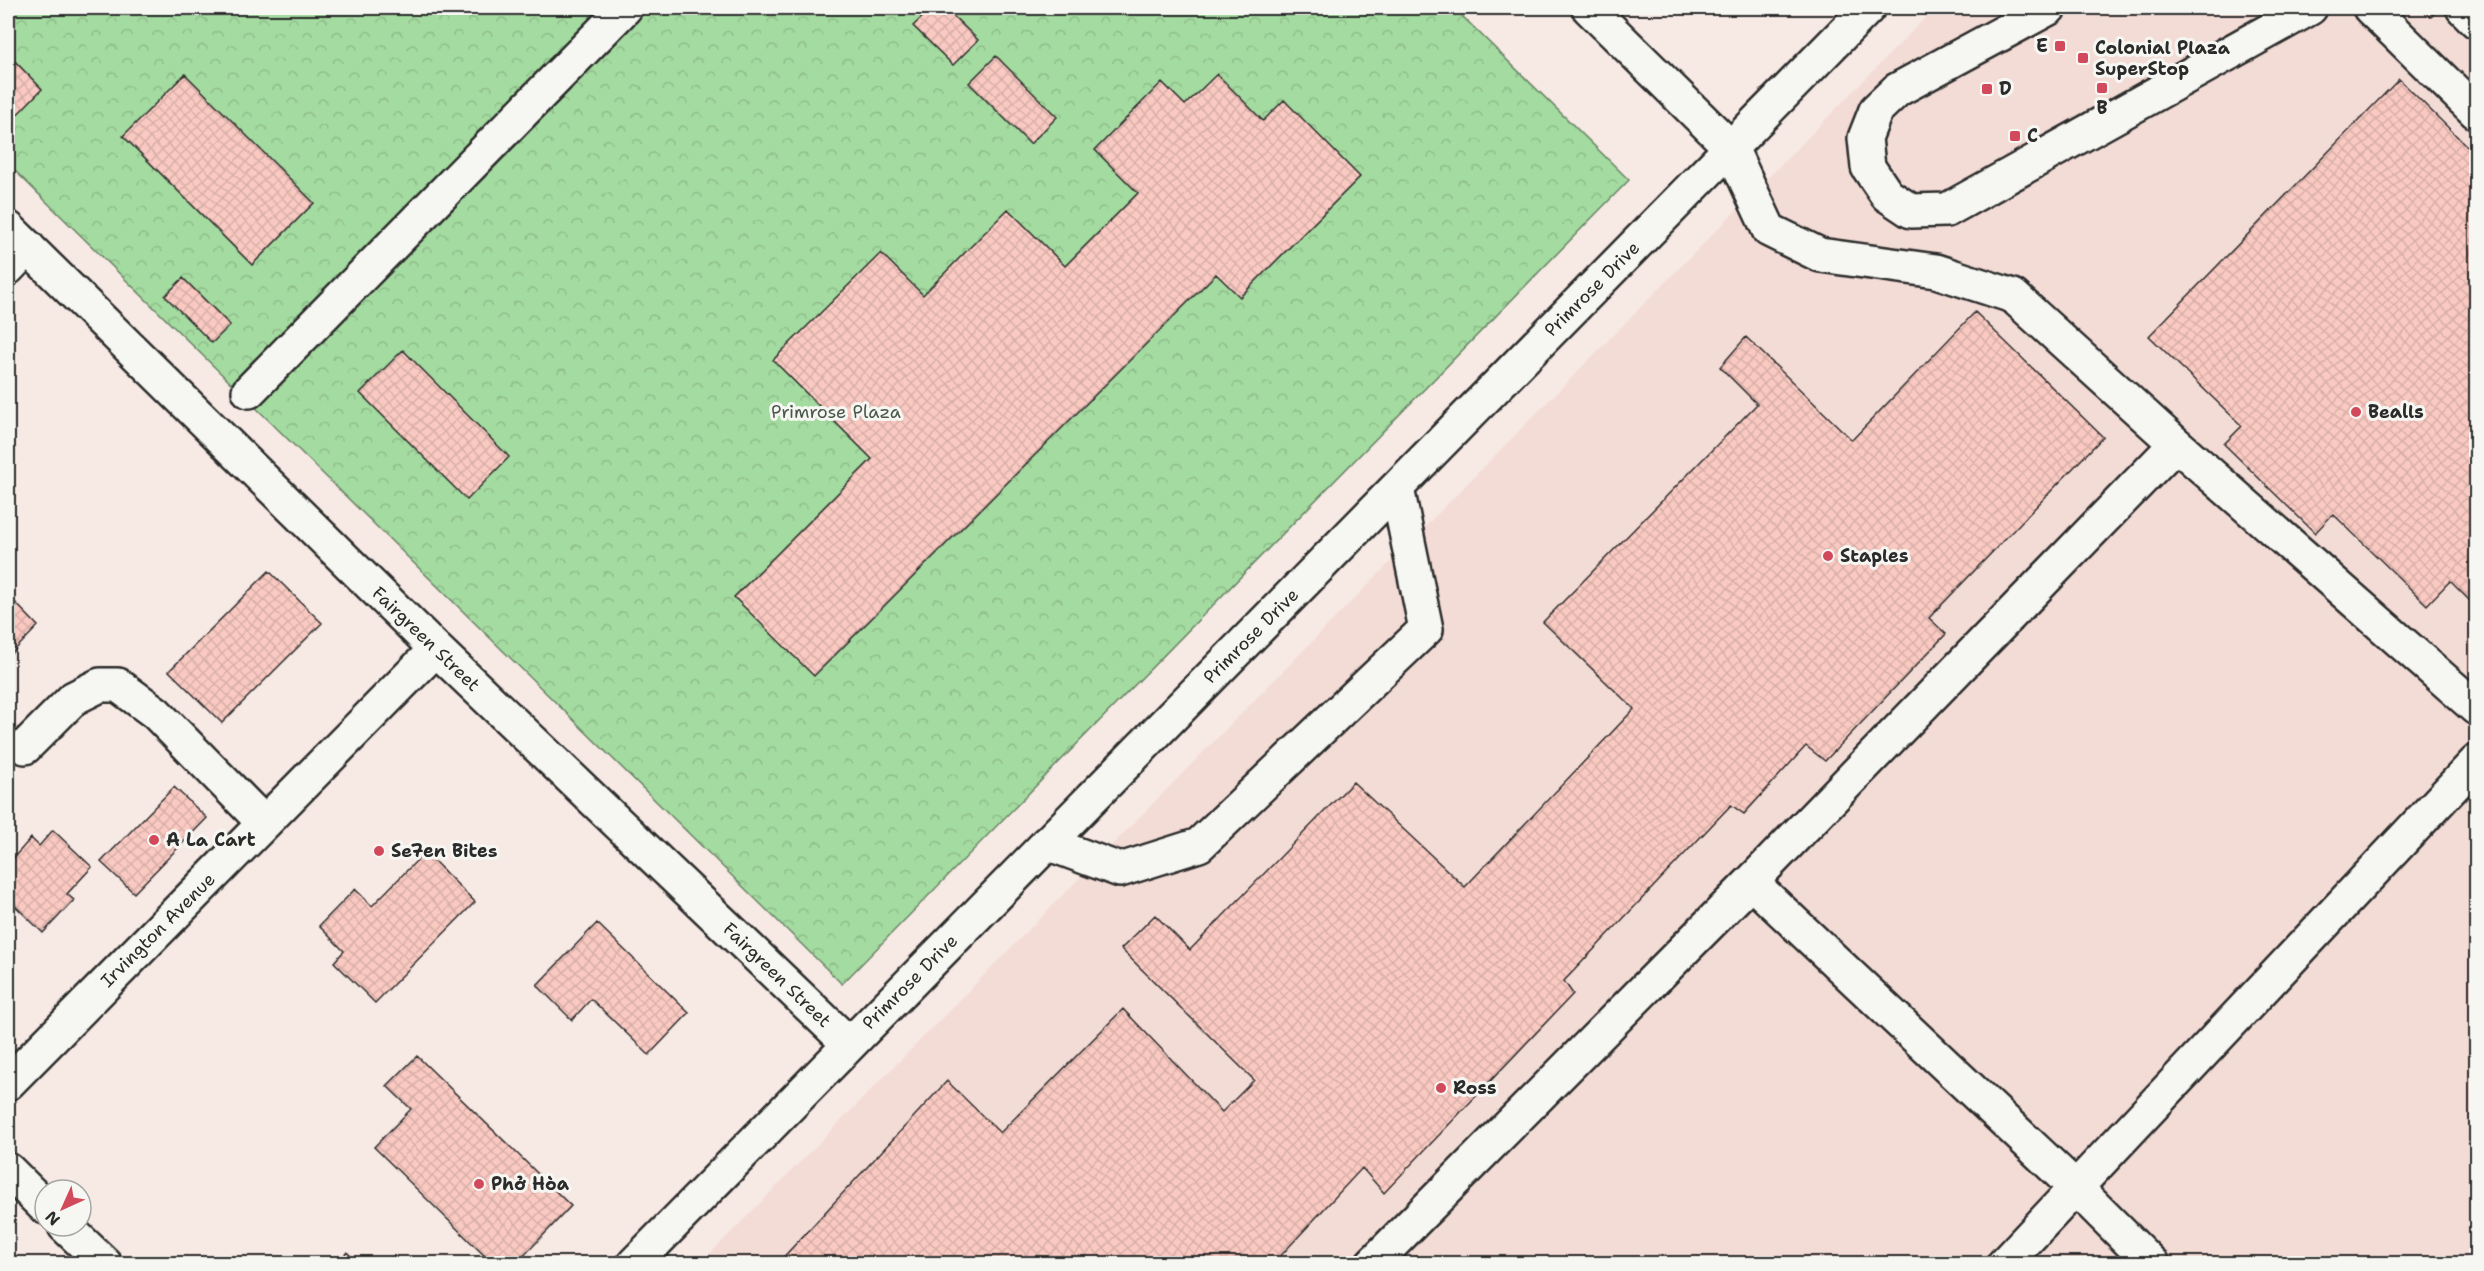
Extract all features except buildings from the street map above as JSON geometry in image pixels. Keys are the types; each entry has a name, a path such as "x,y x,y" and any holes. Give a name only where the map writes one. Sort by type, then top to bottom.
{"street":[{"path":"249,392 625,8"},
{"path":"1589,8 1731,148 1769,230 1820,255 1936,271 2013,296 2176,444 2476,708"},
{"name":"Primrose Drive","path":"634,1263 1868,8"},
{"path":"2049,8 1897,90 1876,110 1865,138 1868,167 1887,195 1911,211 1947,210 2310,8"},
{"path":"2370,8 2476,112"},
{"path":"2463,8 2476,21"},
{"name":"Fairgreen Street","path":"14,248 849,1044"},
{"path":"1372,1263 1751,882 2176,444"},
{"path":"1047,843 1120,870 1199,845 1426,629 1397,488"},
{"name":"Irvington Avenue","path":"8,1083 436,650"},
{"path":"25,747 74,698 100,686 118,685 156,712 264,823"},
{"path":"2004,1263 2077,1189 2476,762"},
{"path":"1751,882 2077,1189 2152,1263"},
{"path":"8,1170 33,1195"},
{"path":"78,1238 105,1263"}],"shaded area":[{"path":"1935,8 2476,8 2476,1263 700,1264"}],"green space":[{"name":"Primrose Plaza","path":"8,8 1454,8 1629,180 842,984 8,164"}],"place":[{"name":"E","path":"2060,46"},
{"name":"Colonial Plaza SuperStop","path":"2083,58"},
{"name":"B","path":"2102,88"},
{"name":"D","path":"1987,89"},
{"name":"C","path":"2015,136"},
{"name":"Bealls","path":"2356,412"},
{"name":"Staples","path":"1828,556"},
{"name":"A La Cart","path":"154,840"},
{"name":"Se7en Bites","path":"379,851"},
{"name":"Ross","path":"1441,1088"},
{"name":"Phở Hòa","path":"479,1184"}]}
